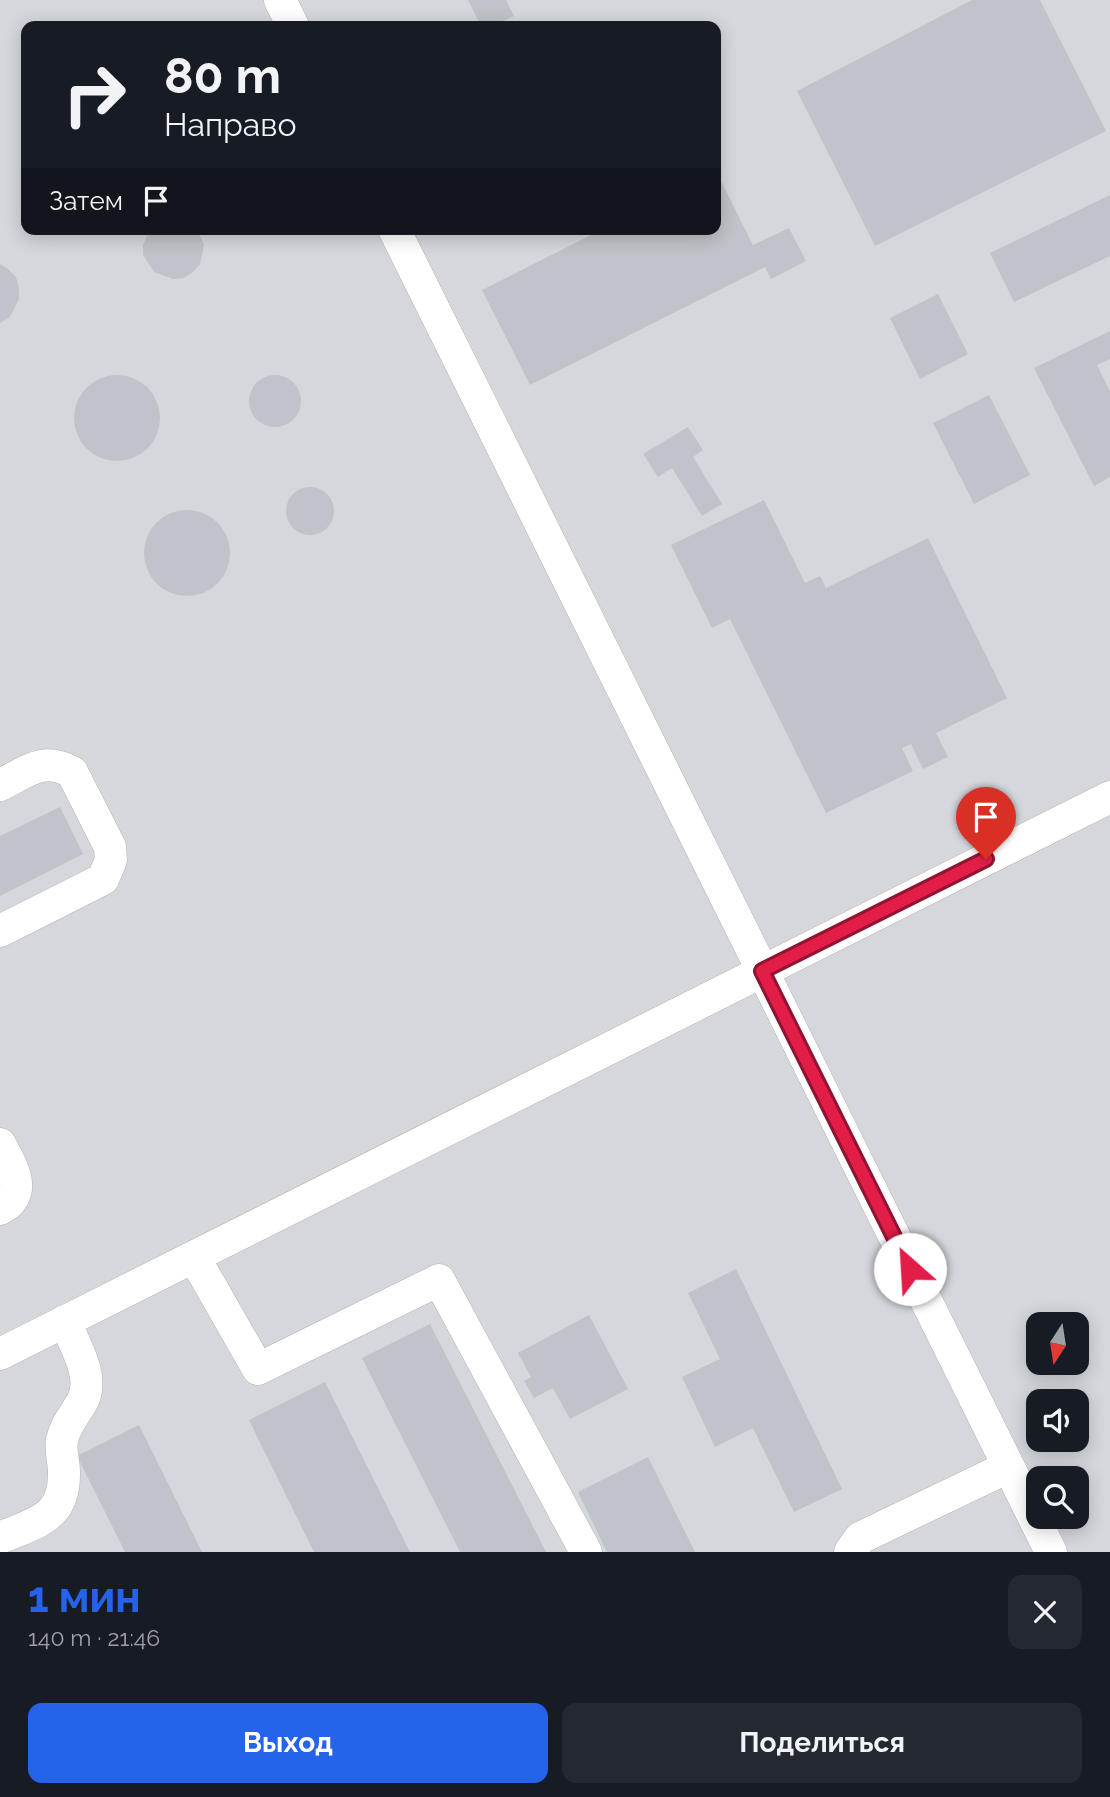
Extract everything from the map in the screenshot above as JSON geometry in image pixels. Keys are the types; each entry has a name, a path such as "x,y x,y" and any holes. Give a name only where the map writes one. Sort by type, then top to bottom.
{"lane":[{"path":"280,0 290,21"},
{"path":"397,235 1051,1552"},
{"path":"0,785 43,764 60,766 72,772 110,847 111,860 103,879 0,930"},
{"path":"0,1354 1110,797"},
{"path":"0,1144 14,1172 17,1187 9,1204 0,1209"},
{"path":"194,1257 258,1369 439,1280 586,1552"},
{"path":"0,1538 50,1515 62,1497 64,1472 61,1441 84,1399 88,1378 65,1321"},
{"path":"850,1552 860,1538 1009,1467"}],"shaded area":[{"path":"0,0 1110,0 1110,1552 0,1552"}],"building":[{"path":"468,0 506,0 514,16 503,21 478,21"},
{"path":"972,0 1040,0 1106,131 875,246 797,91"},
{"path":"721,181 753,245 789,228 806,261 771,279 765,267 530,385 482,290 591,235 721,235"},
{"path":"1110,195 1110,256 1014,302 990,253"},
{"path":"147,235 200,235 204,245 200,264 193,272 184,278 173,279 154,272 143,255 143,245"},
{"path":"0,264 16,277 19,299 10,317 0,323"},
{"path":"938,294 968,354 920,379 890,318"},
{"path":"1110,331 1110,359 1097,365 1110,391 1110,477 1094,486 1034,368"},
{"path":"109,375 125,375 148,387 157,401 160,418 157,435 148,449 125,461 109,461 93,454 81,442 74,426 74,410 81,394 93,382"},
{"path":"275,375 285,377 293,383 299,391 299,411 293,419 285,425 275,427 265,425 257,419 251,411 249,401 251,391 257,383 265,377"},
{"path":"989,395 1030,475 974,504 933,423"},
{"path":"688,427 703,450 693,457 722,504 702,516 672,468 658,477 643,454"},
{"path":"310,487 327,494 334,511 327,528 310,535 293,528 286,511 293,494"},
{"path":"764,500 805,583 820,576 826,588 928,538 1007,698 936,733 948,757 923,769 911,744 902,748 913,771 826,813 730,619 712,628 671,545"},
{"path":"179,510 195,510 218,522 227,536 230,553 227,570 218,584 195,596 179,596 163,589 151,577 144,561 144,545 151,529 163,517"},
{"path":"60,807 83,854 0,896 0,836"},
{"path":"736,1269 842,1489 794,1512 753,1428 715,1447 682,1377 720,1359 688,1293"},
{"path":"589,1315 628,1389 570,1419 553,1388 534,1398 524,1381 531,1377 518,1353"},
{"path":"430,1324 546,1552 460,1552 362,1358"},
{"path":"325,1382 410,1552 314,1552 249,1420"},
{"path":"139,1425 202,1552 125,1552 77,1456"},
{"path":"648,1457 695,1552 607,1552 578,1492"}],"route":[{"path":"910,1269 762,971 986,859"}]}
